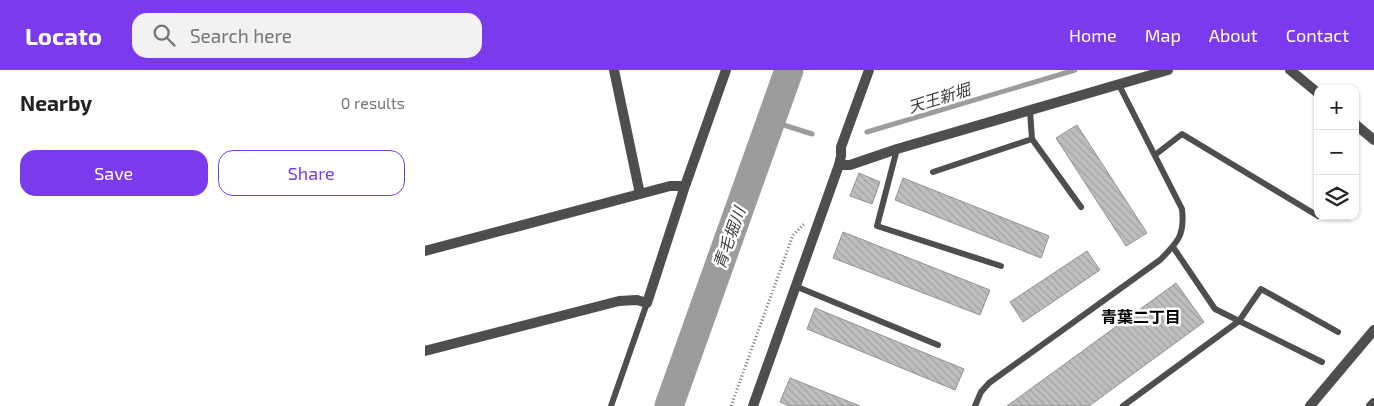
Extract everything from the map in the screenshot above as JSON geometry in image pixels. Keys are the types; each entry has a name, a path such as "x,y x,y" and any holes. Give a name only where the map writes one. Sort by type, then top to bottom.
{"street":[{"path":"614,70 641,194"},
{"path":"425,351 619,301 637,300 647,304 685,186 726,70"},
{"path":"753,406 839,165 841,147 869,70"},
{"path":"839,165 850,165 1168,70"},
{"path":"1290,70 1314,90"},
{"path":"1359,127 1374,140"},
{"path":"425,251 670,186 685,186"},
{"path":"1311,406 1374,330"},
{"path":"1371,406 1374,403"}],"lane":[{"path":"975,406 981,392 989,383 1159,260 1173,247 1182,235 1184,223 1181,209 1119,85"},
{"path":"1030,111 1032,139 1081,207"},
{"path":"1155,155 1182,134 1314,213"},
{"path":"933,172 1032,139"},
{"path":"897,150 877,226 1001,266"},
{"path":"1173,247 1215,309 1321,362"},
{"path":"795,286 938,345"},
{"path":"1123,406 1239,321 1261,289 1338,332"},
{"path":"611,406 647,304"}],"path":[{"path":"731,406 793,234 810,218"}],"building":[{"path":"1077,125 1147,233 1126,246 1056,138"},
{"path":"859,173 880,182 872,204 850,196"},
{"path":"903,178 1049,236 1041,258 895,200"},
{"path":"843,232 990,290 980,315 833,258"},
{"path":"1087,251 1100,270 1023,322 1010,302"},
{"path":"1176,283 1204,322 1089,406 1007,406"},
{"path":"815,308 964,369 955,390 807,329"},
{"path":"790,378 860,406 789,406 780,402"}],"waterway":[{"name":"青毛堀川","path":"669,406 789,70"},
{"name":"天王新堀","path":"867,132 1075,70"},
{"path":"771,121 812,134"}],"district":[{"name":"青葉二丁目","path":"1141,317"}]}
